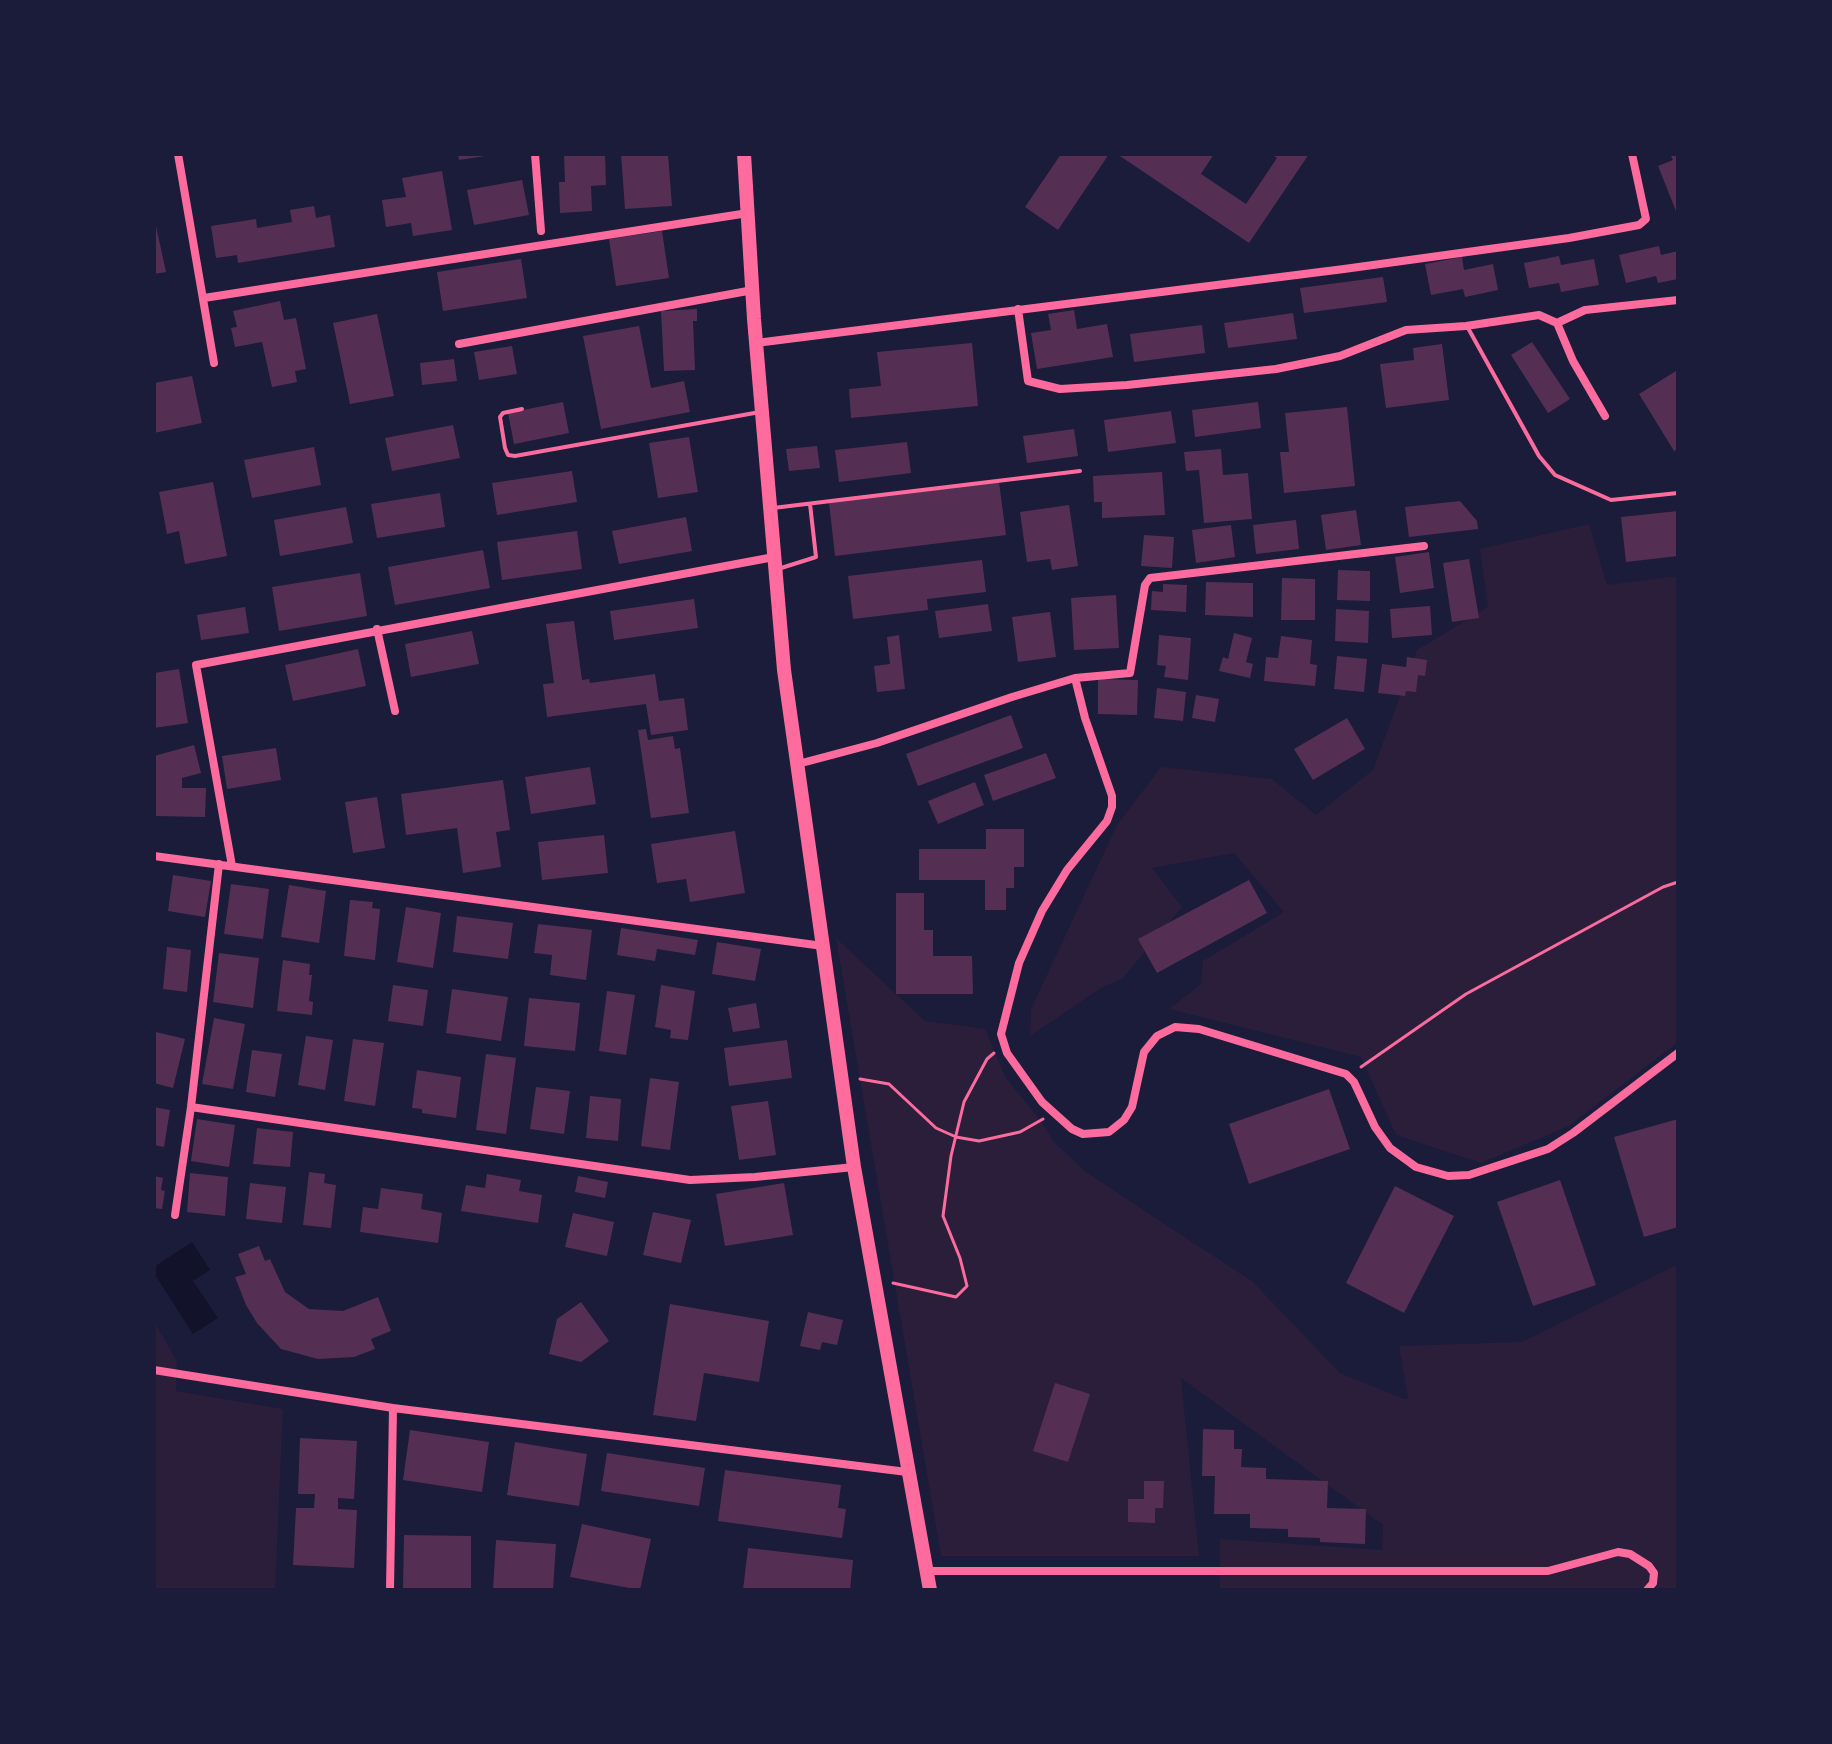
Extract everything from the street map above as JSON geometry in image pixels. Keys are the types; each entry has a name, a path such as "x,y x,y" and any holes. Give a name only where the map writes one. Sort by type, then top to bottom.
{"main road":[{"path":"744,154 756,343 784,670 854,1167 930,1590"}],"street":[{"path":"178,154 214,363"},
{"path":"535,154 541,231"},
{"path":"756,343 1494,248 1639,225 1646,219 1632,154"},
{"path":"204,298 748,213"},
{"path":"459,344 753,290"},
{"path":"1557,323 1585,310 1678,300"},
{"path":"1018,309 1028,381 1060,389 1276,369 1340,356 1406,330 1466,326 1539,315 1557,323 1573,361 1605,416"},
{"path":"798,764 877,743 1075,678 1130,673 1145,585 1150,578 1424,546"},
{"path":"232,866 196,665 377,629 774,564"},
{"path":"377,629 395,711"},
{"path":"1075,678 1085,718 1112,796 1112,807 1104,825 1050,896 1026,945 1001,1028 1004,1046 1048,1108 1072,1129 1083,1134 1113,1130 1130,1110 1140,1064 1149,1044 1175,1027 1199,1029 1348,1076 1390,1148 1422,1170 1455,1177 1548,1149 1678,1053"},
{"path":"154,856 823,946"},
{"path":"175,1215 191,1107 219,864"},
{"path":"191,1107 690,1180 854,1167"},
{"path":"154,1370 393,1408 907,1472"},
{"path":"390,1590 393,1408"},
{"path":"926,1571 1548,1571 1618,1552 1630,1554 1649,1566 1654,1573 1653,1583 1647,1590"}],"lane":[{"path":"1466,326 1539,456 1555,475 1611,500 1678,493"},
{"path":"522,409 503,413 500,417 508,455 763,411"},
{"path":"770,508 1080,471"},
{"path":"774,564 816,557 810,504"}],"path":[{"path":"1348,1076 1466,994 1663,887 1678,882"},
{"path":"874,1282 893,1283 956,1297 967,1286 960,1258 943,1216 964,1102 987,1059 1004,1046"},
{"path":"859,1079 889,1084 936,1128 956,1137 979,1141 1020,1132 1041,1121 1048,1108"}],"shaded area":[{"path":"1589,524 1607,585 1678,576 1678,1042 1569,1126 1481,1163 1396,1135 1361,1057 1169,1009 1201,984 1203,961 1284,912 1234,853 1152,868 1182,907 1123,978 1101,988 1030,1036 1031,1009 1117,825 1161,767 1272,779 1316,815 1373,770 1417,650 1488,607 1480,549"},
{"path":"836,938 925,1021 985,1029 1006,1078 1054,1142 1086,1172 1253,1282 1340,1373 1404,1399 1408,1398 1399,1346 1522,1342 1678,1264 1678,1590 1220,1590 1220,1539 1382,1550 1383,1525 1181,1378 1199,1556 941,1556"},
{"path":"192,1242 210,1270 193,1281 218,1318 193,1334 154,1273 154,1267"},
{"path":"154,1321 177,1361 176,1391 283,1409 275,1590 154,1590"}],"building":[{"path":"458,154 485,154 485,156 459,160"},
{"path":"564,154 605,154 606,185 591,186 592,211 560,213 559,182 565,182"},
{"path":"621,154 668,154 672,206 625,209"},
{"path":"1061,154 1109,154 1058,230 1025,207"},
{"path":"1117,154 1214,154 1201,174 1246,204 1277,158 1271,154 1309,154 1249,243"},
{"path":"1670,154 1678,154 1678,216 1658,166 1673,160"},
{"path":"442,171 452,230 413,236 411,223 386,227 382,200 406,197 402,178"},
{"path":"522,180 529,215 474,225 467,190"},
{"path":"314,206 316,218 330,215 335,247 238,263 237,255 216,258 211,226 256,219 257,228 292,222 290,210"},
{"path":"154,217 166,272 154,274"},
{"path":"662,231 669,278 616,286 609,239"},
{"path":"1659,246 1661,255 1678,251 1678,279 1658,283 1656,276 1626,283 1619,255"},
{"path":"1559,256 1561,265 1594,259 1599,285 1561,292 1559,283 1529,288 1524,263"},
{"path":"1462,257 1464,270 1493,264 1498,290 1465,297 1463,289 1431,295 1425,264"},
{"path":"521,259 527,298 443,311 437,272"},
{"path":"1383,277 1387,302 1304,313 1300,288"},
{"path":"280,301 284,320 296,318 306,369 295,371 297,382 272,387 262,342 235,347 231,328 237,327 233,311"},
{"path":"697,309 697,321 693,321 695,370 664,371 661,311"},
{"path":"1074,310 1077,329 1107,324 1113,357 1037,369 1031,333 1051,330 1048,314"},
{"path":"1293,313 1297,339 1228,348 1224,323"},
{"path":"377,314 394,396 350,404 333,323"},
{"path":"1202,325 1205,353 1134,362 1130,334"},
{"path":"639,326 651,388 684,381 690,412 601,429 583,336"},
{"path":"1532,342 1570,399 1548,413 1511,355"},
{"path":"972,343 978,406 851,418 849,389 881,386 877,352"},
{"path":"1442,344 1449,400 1386,408 1380,364 1414,360 1413,348"},
{"path":"512,346 517,374 479,380 474,352"},
{"path":"454,359 457,381 422,385 420,363"},
{"path":"1676,371 1678,449 1674,451 1639,394"},
{"path":"192,376 202,423 154,433 154,383"},
{"path":"563,402 569,433 514,444 508,413"},
{"path":"1258,402 1261,428 1195,437 1192,410"},
{"path":"1347,407 1355,486 1284,493 1280,452 1289,452 1285,413"},
{"path":"1171,411 1176,443 1108,452 1104,420"},
{"path":"453,425 460,458 392,471 385,438"},
{"path":"1074,429 1078,456 1027,463 1023,436"},
{"path":"689,437 698,492 658,498 649,443"},
{"path":"907,442 911,473 839,482 835,450"},
{"path":"817,446 820,468 789,471 786,449"},
{"path":"314,447 321,485 252,498 244,460"},
{"path":"1221,449 1223,475 1248,473 1252,519 1204,523 1199,470 1186,471 1184,452"},
{"path":"572,471 577,502 497,515 492,483"},
{"path":"1162,472 1165,515 1102,518 1102,502 1094,502 1093,476"},
{"path":"213,482 227,556 185,564 179,531 167,534 159,492"},
{"path":"999,482 1006,535 835,556 829,502"},
{"path":"440,493 445,527 377,538 371,504"},
{"path":"1460,501 1477,521 1478,529 1409,537 1405,507"},
{"path":"1069,505 1078,566 1052,570 1050,559 1027,562 1020,512"},
{"path":"346,507 353,543 280,556 274,520"},
{"path":"1356,510 1361,545 1326,550 1321,515"},
{"path":"1678,511 1678,556 1626,562 1621,517"},
{"path":"686,517 692,551 619,564 612,531"},
{"path":"1296,520 1299,549 1256,554 1253,525"},
{"path":"1231,525 1235,557 1196,563 1192,530"},
{"path":"577,531 582,569 502,580 497,542"},
{"path":"1144,535 1174,537 1172,568 1141,566"},
{"path":"483,550 490,588 395,605 388,567"},
{"path":"1429,552 1434,588 1400,593 1395,557"},
{"path":"1469,559 1479,618 1452,622 1443,563"},
{"path":"982,560 986,592 927,599 928,610 853,619 848,576"},
{"path":"1338,570 1370,571 1370,601 1337,600"},
{"path":"360,573 367,616 279,631 272,587"},
{"path":"1282,578 1315,579 1315,620 1281,620"},
{"path":"1206,582 1253,583 1253,617 1205,615"},
{"path":"1163,584 1187,585 1186,612 1151,610 1152,591 1163,592"},
{"path":"1116,595 1119,648 1074,650 1071,598"},
{"path":"694,599 698,628 614,640 610,611"},
{"path":"988,604 992,631 939,638 935,611"},
{"path":"1430,606 1432,635 1392,638 1390,609"},
{"path":"245,607 249,633 201,640 197,615"},
{"path":"1336,609 1369,611 1368,643 1335,641"},
{"path":"1050,612 1056,657 1018,662 1012,617"},
{"path":"574,621 582,680 589,679 590,683 655,674 659,701 684,698 688,730 651,735 646,704 547,717 543,684 554,683 546,624"},
{"path":"472,631 479,664 411,677 405,644"},
{"path":"1234,633 1252,638 1246,662 1253,664 1250,678 1219,671 1223,657 1228,659"},
{"path":"899,635 905,689 877,692 874,666 890,664 887,637"},
{"path":"1159,635 1191,638 1188,680 1164,677 1166,666 1157,665"},
{"path":"1281,636 1312,640 1310,664 1317,665 1315,686 1264,681 1266,657 1278,658"},
{"path":"358,649 366,686 293,701 285,665"},
{"path":"1337,656 1367,659 1364,692 1334,689"},
{"path":"1407,657 1427,660 1425,676 1418,675 1416,692 1406,691 1405,696 1378,693 1382,664 1406,667"},
{"path":"179,669 188,723 154,728 154,673"},
{"path":"1098,679 1138,680 1137,715 1098,714"},
{"path":"1157,688 1186,692 1183,721 1154,718"},
{"path":"1196,695 1219,699 1215,722 1192,718"},
{"path":"1011,715 1023,748 918,786 906,754"},
{"path":"1347,718 1365,749 1313,780 1294,749"},
{"path":"646,729 648,740 673,736 675,749 680,748 689,813 651,818 638,730"},
{"path":"194,745 201,773 182,778 182,788 206,788 205,817 154,816 154,756"},
{"path":"276,748 281,780 227,789 222,756"},
{"path":"1046,753 1056,778 993,801 984,775"},
{"path":"590,767 596,804 531,814 525,777"},
{"path":"503,780 510,830 496,832 501,867 463,873 457,828 406,835 401,794"},
{"path":"975,782 984,805 938,824 928,801"},
{"path":"377,797 385,848 353,853 345,802"},
{"path":"986,829 1024,829 1024,867 1014,867 1014,888 1006,888 1006,910 985,910 985,880 919,880 919,849 986,849"},
{"path":"735,831 745,893 690,902 686,879 657,883 651,844"},
{"path":"604,835 608,873 542,880 538,842"},
{"path":"173,875 211,881 205,917 168,911"},
{"path":"1249,880 1267,913 1157,973 1138,939"},
{"path":"231,884 269,889 263,939 224,934"},
{"path":"289,885 326,891 319,943 281,937"},
{"path":"896,893 924,893 924,930 933,930 933,956 972,956 973,994 896,994"},
{"path":"350,900 373,902 372,908 380,909 375,960 344,956"},
{"path":"406,907 441,913 433,968 397,962"},
{"path":"457,916 513,923 508,959 453,952"},
{"path":"538,924 592,930 586,980 550,975 552,955 534,953"},
{"path":"621,928 698,940 695,955 657,949 655,961 617,955"},
{"path":"717,942 761,949 755,981 712,974"},
{"path":"167,947 191,950 187,992 163,989"},
{"path":"219,953 259,958 253,1008 213,1002"},
{"path":"283,960 310,964 309,1001 313,1002 312,1015 277,1011"},
{"path":"393,985 428,990 423,1026 388,1021"},
{"path":"661,985 695,991 688,1040 670,1038 671,1030 655,1027"},
{"path":"452,989 508,997 501,1041 446,1033"},
{"path":"607,991 635,995 626,1055 599,1051"},
{"path":"529,998 580,1003 575,1051 524,1046"},
{"path":"756,1003 760,1028 733,1032 728,1008"},
{"path":"214,1018 245,1024 233,1089 202,1084"},
{"path":"156,1032 185,1039 173,1088 154,1083"},
{"path":"306,1036 333,1040 325,1090 298,1085"},
{"path":"353,1039 384,1043 375,1106 344,1101"},
{"path":"787,1040 792,1078 729,1086 724,1048"},
{"path":"252,1050 282,1054 275,1097 246,1092"},
{"path":"486,1054 516,1058 506,1134 476,1130"},
{"path":"417,1070 461,1077 456,1118 422,1113 422,1109 412,1108"},
{"path":"650,1078 679,1082 670,1150 641,1146"},
{"path":"536,1087 570,1091 564,1134 530,1129"},
{"path":"1329,1089 1350,1149 1249,1184 1229,1124"},
{"path":"590,1096 621,1099 618,1141 586,1138"},
{"path":"768,1101 776,1155 739,1160 731,1106"},
{"path":"154,1107 170,1110 164,1147 154,1145"},
{"path":"197,1119 235,1125 229,1167 191,1161"},
{"path":"1678,1119 1678,1227 1644,1237 1614,1137"},
{"path":"257,1128 293,1132 290,1167 253,1164"},
{"path":"309,1172 325,1174 324,1183 336,1185 331,1228 303,1225"},
{"path":"190,1173 228,1177 225,1216 187,1212"},
{"path":"487,1174 521,1180 519,1191 542,1195 538,1223 461,1211 466,1185 485,1188"},
{"path":"154,1176 163,1178 161,1190 165,1191 162,1209 154,1208"},
{"path":"578,1176 608,1182 605,1198 575,1192"},
{"path":"1560,1180 1596,1285 1533,1306 1497,1202"},
{"path":"250,1183 286,1187 282,1223 246,1219"},
{"path":"784,1183 793,1235 725,1246 716,1194"},
{"path":"1395,1186 1454,1216 1404,1313 1346,1283"},
{"path":"381,1188 423,1194 421,1209 442,1213 438,1243 360,1232 363,1207 378,1209"},
{"path":"653,1212 691,1220 681,1263 643,1255"},
{"path":"573,1213 614,1222 607,1256 565,1247"},
{"path":"259,1246 265,1261 270,1259 285,1292 309,1309 343,1311 378,1297 391,1331 371,1339 375,1349 354,1357 318,1359 281,1349 257,1323 235,1277 246,1274 238,1254"},
{"path":"581,1302 609,1341 581,1362 549,1354 557,1319"},
{"path":"670,1304 769,1321 759,1382 704,1373 696,1421 653,1415"},
{"path":"808,1312 843,1320 837,1345 822,1342 820,1350 800,1346"},
{"path":"1055,1383 1090,1394 1068,1462 1033,1451"},
{"path":"1203,1429 1234,1430 1234,1449 1242,1449 1241,1467 1266,1468 1266,1479 1328,1481 1327,1508 1366,1509 1365,1544 1288,1537 1288,1529 1250,1528 1250,1514 1214,1514 1215,1476 1202,1476"},
{"path":"410,1430 489,1442 482,1492 403,1480"},
{"path":"300,1438 357,1441 354,1499 338,1498 338,1509 357,1510 354,1568 293,1565 296,1508 314,1508 315,1494 298,1494"},
{"path":"515,1442 587,1454 579,1506 507,1495"},
{"path":"607,1453 705,1468 699,1506 601,1491"},
{"path":"725,1470 841,1485 838,1508 846,1509 842,1538 718,1521"},
{"path":"1144,1481 1164,1481 1163,1508 1155,1508 1155,1523 1128,1522 1128,1499 1144,1499"},
{"path":"582,1524 651,1539 640,1590 570,1577"},
{"path":"404,1535 471,1536 471,1590 403,1590"},
{"path":"496,1540 556,1544 553,1590 493,1590"},
{"path":"748,1548 853,1560 850,1590 743,1590"}]}
